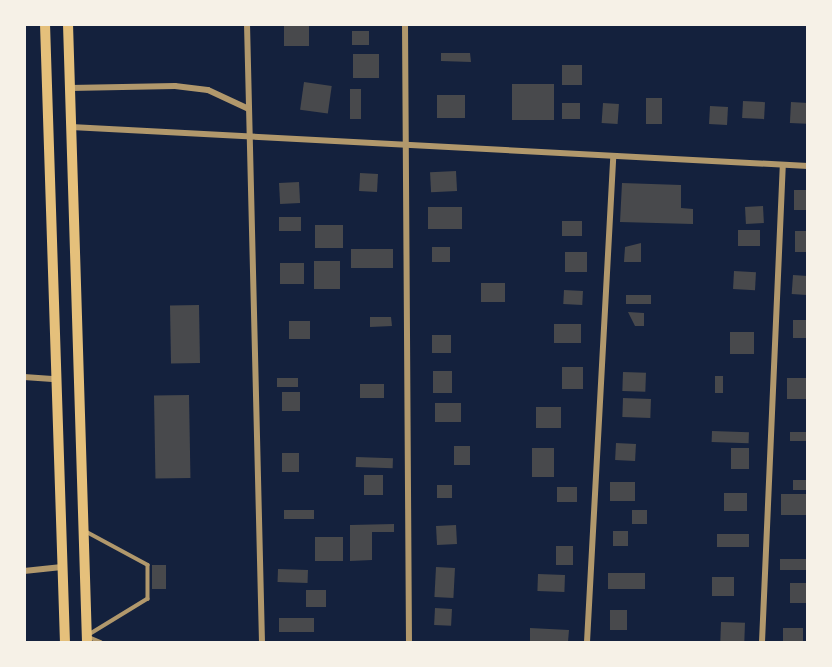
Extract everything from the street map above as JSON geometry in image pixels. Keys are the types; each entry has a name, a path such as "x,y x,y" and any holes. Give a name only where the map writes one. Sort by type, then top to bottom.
{"highway":[{"path":"46,24 65,642"},
{"path":"68,24 87,639"},
{"path":"48,102 71,102"},
{"path":"58,447 81,447"}],"street":[{"path":"247,24 262,642"},
{"path":"404,24 409,145 409,642"},
{"path":"70,88 175,86 208,90 249,109"},
{"path":"72,127 807,166"},
{"path":"587,642 612,157"},
{"path":"762,642 783,165"},
{"path":"24,377 57,379"},
{"path":"24,571 62,567"}],"lane":[{"path":"84,531 148,565 148,599 87,639"},
{"path":"87,639 101,642"}],"building":[{"path":"284,24 309,24 309,46 284,46"},
{"path":"352,31 369,31 369,45 352,45"},
{"path":"441,53 470,53 471,62 441,61"},
{"path":"353,54 379,54 379,78 353,78"},
{"path":"562,65 582,65 582,85 562,85"},
{"path":"304,82 332,86 328,114 300,110"},
{"path":"512,84 554,84 554,120 512,120"},
{"path":"350,89 361,89 361,119 350,119"},
{"path":"437,95 465,95 465,118 437,118"},
{"path":"646,98 662,98 662,124 646,124"},
{"path":"743,101 765,102 764,119 742,118"},
{"path":"791,102 808,103 807,124 790,123"},
{"path":"562,103 580,103 580,119 562,119"},
{"path":"603,103 619,104 618,124 602,123"},
{"path":"710,106 728,107 727,125 709,124"},
{"path":"456,171 457,191 431,192 430,172"},
{"path":"360,173 378,174 377,192 359,191"},
{"path":"299,182 300,203 280,204 279,183"},
{"path":"622,183 681,185 681,208 693,209 693,224 620,222"},
{"path":"794,190 808,190 808,210 794,210"},
{"path":"763,206 764,223 746,224 745,207"},
{"path":"428,207 462,207 462,229 428,229"},
{"path":"279,217 301,217 301,231 279,231"},
{"path":"562,221 582,221 582,236 562,236"},
{"path":"315,225 343,225 343,248 315,248"},
{"path":"738,230 760,230 760,246 738,246"},
{"path":"795,231 808,231 808,252 795,252"},
{"path":"641,243 641,262 624,262 625,247"},
{"path":"432,247 450,247 450,262 432,262"},
{"path":"351,249 393,249 393,268 351,268"},
{"path":"565,252 587,252 587,272 565,272"},
{"path":"314,261 340,261 340,289 314,289"},
{"path":"280,263 304,263 304,284 280,284"},
{"path":"734,271 756,272 755,290 733,289"},
{"path":"793,275 808,276 807,295 792,294"},
{"path":"481,283 505,283 505,302 481,302"},
{"path":"564,290 583,291 582,305 563,304"},
{"path":"626,295 651,295 651,304 626,304"},
{"path":"199,305 200,363 171,363 170,306"},
{"path":"628,312 644,313 644,326 635,326"},
{"path":"370,317 391,317 392,326 370,327"},
{"path":"793,320 808,320 808,338 793,338"},
{"path":"289,321 310,321 310,339 289,339"},
{"path":"554,324 581,324 581,343 554,343"},
{"path":"730,332 754,332 754,354 730,354"},
{"path":"432,335 451,335 451,353 432,353"},
{"path":"562,367 583,367 583,389 562,389"},
{"path":"433,371 452,371 452,393 433,393"},
{"path":"623,372 646,373 645,392 622,391"},
{"path":"715,376 723,376 723,393 715,393"},
{"path":"277,378 298,378 298,387 277,387"},
{"path":"787,378 808,378 808,399 787,399"},
{"path":"360,384 384,384 384,398 360,398"},
{"path":"282,392 300,392 300,411 282,411"},
{"path":"189,395 190,478 155,479 154,396"},
{"path":"623,398 651,399 650,418 622,417"},
{"path":"435,403 461,403 461,422 435,422"},
{"path":"536,407 561,407 561,428 536,428"},
{"path":"712,431 749,432 749,443 712,442"},
{"path":"790,432 808,432 808,441 790,441"},
{"path":"616,443 636,444 635,461 615,460"},
{"path":"454,446 470,446 470,465 454,465"},
{"path":"532,448 554,448 554,477 532,477"},
{"path":"731,448 749,448 749,469 731,469"},
{"path":"282,453 299,453 299,472 282,472"},
{"path":"356,457 393,458 393,468 356,467"},
{"path":"364,475 383,475 383,495 364,495"},
{"path":"793,480 808,480 808,490 793,490"},
{"path":"610,482 635,482 635,501 610,501"},
{"path":"437,485 452,485 452,498 437,498"},
{"path":"557,487 577,487 577,502 557,502"},
{"path":"724,493 747,493 747,511 724,511"},
{"path":"781,494 806,494 806,515 781,515"},
{"path":"284,510 314,510 314,519 284,519"},
{"path":"632,510 647,510 647,524 632,524"},
{"path":"394,524 394,532 372,532 372,560 350,561 350,525"},
{"path":"456,525 457,544 437,545 436,526"},
{"path":"613,531 628,531 628,546 613,546"},
{"path":"717,534 749,534 749,547 717,547"},
{"path":"315,537 343,537 343,561 315,561"},
{"path":"556,546 573,546 573,565 556,565"},
{"path":"780,559 807,559 807,570 780,570"},
{"path":"152,565 166,565 166,589 152,589"},
{"path":"436,567 455,568 453,598 434,597"},
{"path":"278,569 308,570 308,583 278,582"},
{"path":"608,573 645,573 645,589 608,589"},
{"path":"538,574 565,575 564,592 537,591"},
{"path":"712,577 734,577 734,596 712,596"},
{"path":"790,583 806,583 806,603 790,603"},
{"path":"306,590 326,590 326,607 306,607"},
{"path":"435,608 452,609 451,626 434,625"},
{"path":"610,610 627,610 627,630 610,630"},
{"path":"279,618 314,618 314,632 279,632"},
{"path":"721,622 745,623 744,642 720,642"},
{"path":"530,628 569,630 568,642 530,642"},
{"path":"783,628 803,628 803,642 783,642"}]}
